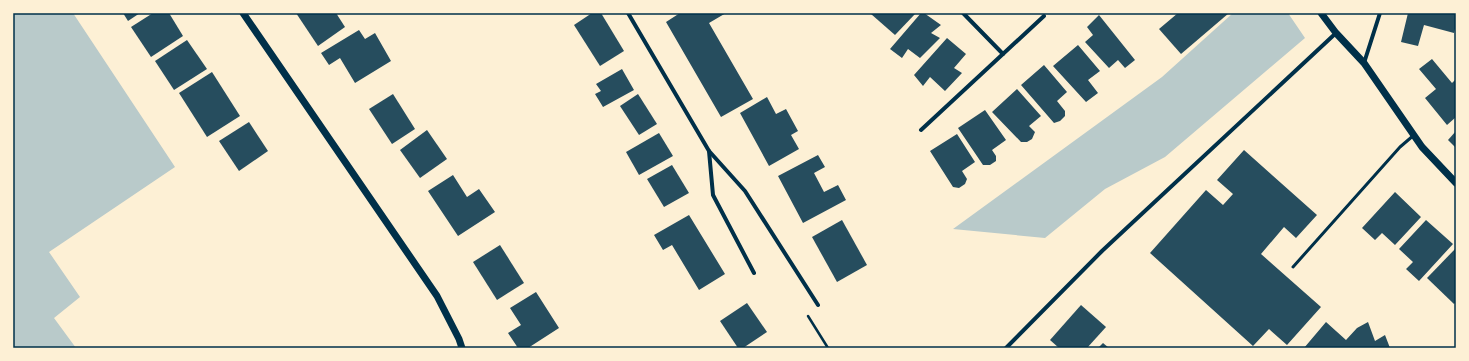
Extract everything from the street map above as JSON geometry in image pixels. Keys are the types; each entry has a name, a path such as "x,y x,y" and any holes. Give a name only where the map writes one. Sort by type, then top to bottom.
{"street":[{"path":"243,13 433,290 448,317 462,348"},
{"path":"628,13 709,151 745,191 818,305"},
{"path":"963,13 1003,54"},
{"path":"1321,13 1336,33 1364,63 1422,147 1456,183"},
{"path":"1364,63 1380,13"},
{"path":"921,130 1044,16"},
{"path":"1006,348 1102,251 1336,33"},
{"path":"709,151 713,195 754,273"}],"lane":[{"path":"1293,266 1400,147 1414,135"}],"shaded area":[{"path":"13,13 73,13 175,167 49,252 80,297 54,318 76,348 13,348"},
{"path":"1233,13 1288,13 1305,38 1165,157 1105,189 1045,238 953,229 1162,77"}],"building":[{"path":"123,13 140,13 128,21"},
{"path":"153,13 169,13 183,36 151,57 131,27"},
{"path":"296,13 336,13 345,27 318,46"},
{"path":"592,13 601,13 624,51 600,66 574,25"},
{"path":"680,13 726,13 709,23 753,99 721,117 666,22"},
{"path":"916,13 895,35 871,14"},
{"path":"921,13 924,13 941,25 931,33 940,38 920,58 908,49 902,58 890,49"},
{"path":"1178,13 1229,13 1181,54 1159,29"},
{"path":"1408,13 1456,13 1454,33 1424,25 1418,46 1401,42"},
{"path":"1099,15 1135,60 1125,68 1118,60 1109,68 1085,42 1093,35 1087,27"},
{"path":"359,30 365,39 375,33 391,61 355,83 340,58 329,65 321,53"},
{"path":"947,38 966,54 954,68 962,73 945,91 930,77 923,86 914,75"},
{"path":"187,40 207,69 174,90 155,61"},
{"path":"1078,45 1100,71 1088,80 1098,93 1086,102 1053,66"},
{"path":"1432,59 1452,83 1456,79 1456,117 1447,125 1425,98 1436,89 1419,69"},
{"path":"1044,65 1067,92 1057,101 1065,111 1065,116 1060,121 1054,123 1021,85"},
{"path":"622,69 634,90 603,107 595,94 601,91 596,84"},
{"path":"212,72 240,116 207,137 179,93"},
{"path":"1017,89 1041,116 1029,126 1035,132 1032,139 1027,142 1021,142 992,112"},
{"path":"393,94 415,129 392,144 369,109"},
{"path":"638,94 657,124 639,135 620,106"},
{"path":"767,97 776,114 786,109 798,131 791,135 799,149 769,166 740,113"},
{"path":"985,110 1006,140 992,150 996,156 996,161 990,165 983,165 958,128"},
{"path":"249,122 268,151 239,171 219,141"},
{"path":"427,130 447,159 420,178 400,150"},
{"path":"1456,131 1456,148 1448,140"},
{"path":"659,133 673,156 639,175 626,152"},
{"path":"957,134 975,162 962,171 967,179 965,184 959,188 953,187 930,151"},
{"path":"1244,150 1317,215 1296,238 1284,227 1261,254 1321,307 1287,345 1269,329 1253,346 1150,253 1206,190 1223,205 1233,194 1217,180"},
{"path":"818,155 825,167 814,173 824,192 838,185 846,200 803,223 778,176"},
{"path":"672,165 689,193 664,207 647,179"},
{"path":"453,175 467,197 479,189 495,212 458,236 428,191"},
{"path":"1395,192 1421,217 1395,245 1382,233 1375,240 1362,228"},
{"path":"689,215 725,274 699,290 672,245 663,250 654,235"},
{"path":"842,220 867,265 837,282 812,237"},
{"path":"1426,220 1453,244 1419,281 1406,269 1413,262 1399,249"},
{"path":"500,245 524,283 497,300 473,262"},
{"path":"1456,248 1456,302 1454,304 1427,278"},
{"path":"536,292 559,328 528,348 518,348 508,333 521,325 510,308"},
{"path":"747,303 767,332 743,348 738,348 720,321"},
{"path":"1081,305 1106,327 1087,348 1059,348 1050,340"},
{"path":"1326,322 1346,340 1357,328 1368,322 1375,341 1385,335 1390,348 1304,348"},
{"path":"1103,343 1109,348 1098,348"}]}
